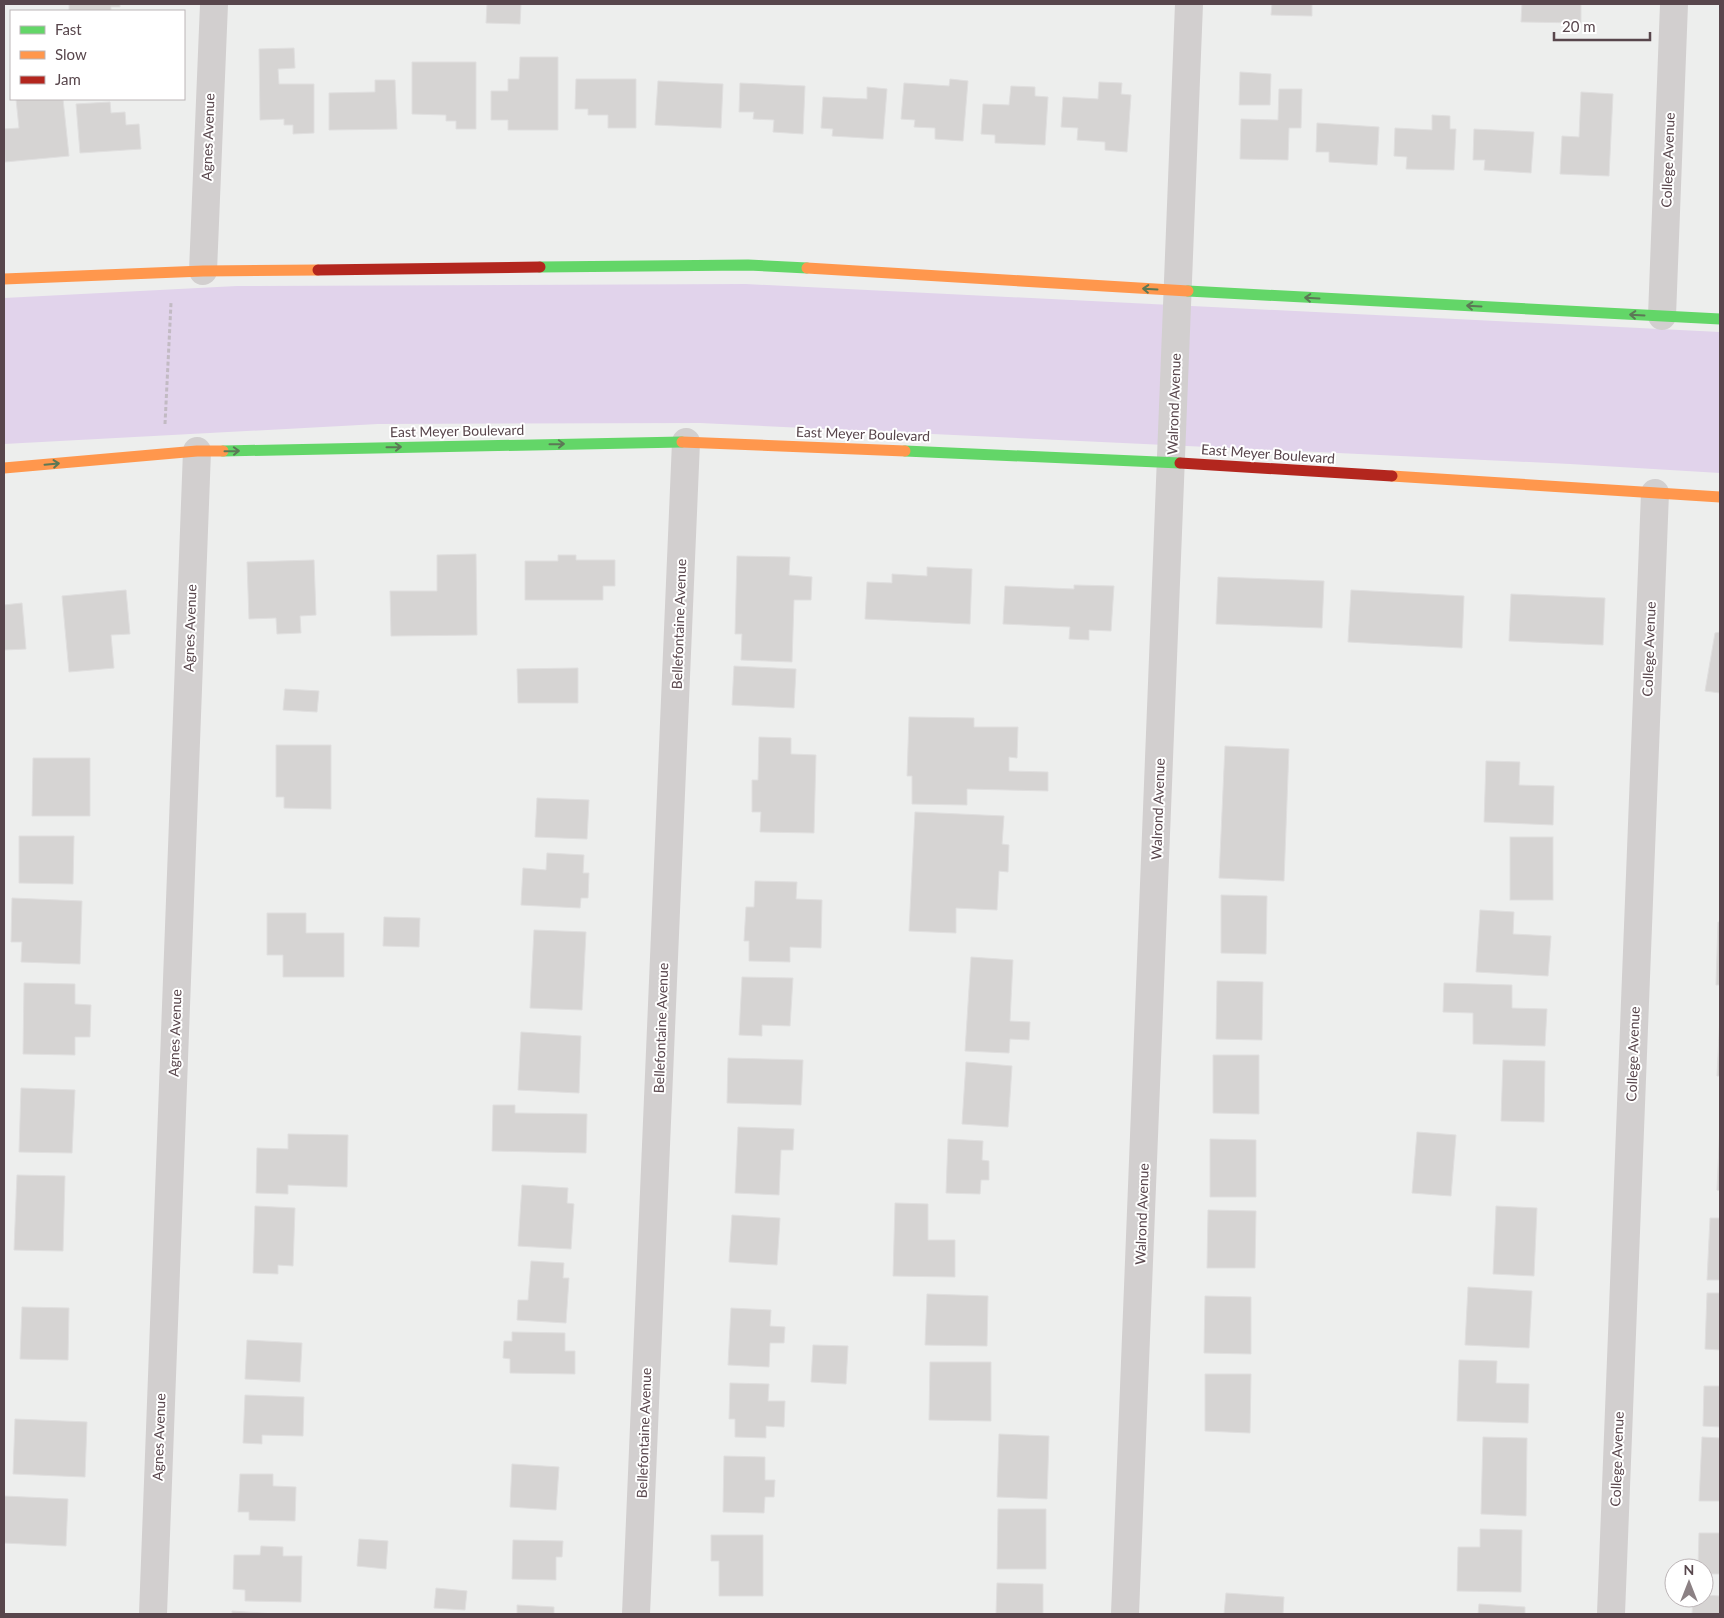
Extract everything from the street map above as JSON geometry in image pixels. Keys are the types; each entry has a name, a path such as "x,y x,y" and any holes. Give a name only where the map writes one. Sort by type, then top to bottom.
{"main road":[{"path":"4,279 203,271 748,265 1720,319"},
{"name":"East Meyer Boulevard","path":"4,468 196,451 686,442 1172,462 1720,497"}],"street":[{"name":"Agnes Avenue","path":"203,271 214,4"},
{"name":"Walrond Avenue","path":"1126,1614 1189,4"},
{"name":"College Avenue","path":"1662,316 1674,4"},
{"name":"Bellefontaine Avenue","path":"636,1614 686,442"},
{"name":"Agnes Avenue","path":"153,1614 196,451"},
{"name":"College Avenue","path":"1611,1614 1655,494"}],"path":[{"path":"165,424 171,302"}],"shaded area":[{"path":"746,284 1720,332 1720,473 1570,464 700,423 378,424 4,444 4,298 237,286"}],"building":[{"path":"69,4 120,4 120,7 111,7 111,10 69,10"},
{"path":"487,4 521,4 520,24 486,23"},
{"path":"1272,4 1312,4 1312,16 1271,15"},
{"path":"1522,4 1581,4 1581,23 1521,22"},
{"path":"294,48 295,68 278,69 279,84 314,84 314,133 293,134 293,125 284,125 284,119 260,120 259,49"},
{"path":"520,57 558,57 558,130 508,130 508,120 491,120 491,91 508,91 508,79 519,79"},
{"path":"412,62 476,62 476,129 456,129 456,121 446,121 446,115 412,114"},
{"path":"1240,72 1271,74 1270,105 1239,105"},
{"path":"576,79 636,79 636,128 608,128 608,115 588,115 588,109 575,109"},
{"path":"950,79 968,81 963,141 935,139 935,128 914,127 915,120 901,119 904,83 949,86"},
{"path":"375,80 395,80 397,129 329,130 329,93 375,92"},
{"path":"658,81 723,84 721,128 655,125"},
{"path":"1099,82 1122,83 1121,94 1131,95 1127,152 1105,150 1105,142 1077,140 1078,128 1061,127 1063,97 1098,99"},
{"path":"740,83 805,86 803,134 773,132 774,120 753,119 754,112 739,112"},
{"path":"1011,86 1035,87 1035,96 1048,97 1045,145 995,143 995,135 981,134 983,104 1009,105"},
{"path":"867,87 887,89 883,139 832,136 833,129 821,128 823,97 867,99"},
{"path":"1279,89 1302,89 1301,128 1289,128 1288,160 1240,159 1241,119 1278,120"},
{"path":"1581,92 1613,94 1609,176 1560,174 1562,136 1579,137"},
{"path":"16,100 63,100 69,156 5,162 4,129 19,128"},
{"path":"110,102 111,113 125,112 126,125 139,124 141,149 80,153 76,104"},
{"path":"1432,115 1450,116 1450,129 1456,129 1454,170 1406,169 1407,157 1394,156 1395,128 1432,130"},
{"path":"1317,123 1379,127 1377,165 1329,162 1329,152 1316,152"},
{"path":"1474,129 1534,132 1531,173 1484,170 1485,160 1473,160"},
{"path":"476,554 477,635 391,636 390,591 437,591 437,555"},
{"path":"558,555 576,555 576,560 615,560 615,586 603,586 603,600 525,600 525,561 558,561"},
{"path":"737,556 790,557 789,575 812,577 811,600 794,600 792,662 741,660 742,634 735,634"},
{"path":"314,560 316,615 300,616 301,633 277,634 276,618 249,619 247,562"},
{"path":"927,567 972,569 970,624 865,619 867,582 892,583 892,574 927,576"},
{"path":"1218,577 1324,581 1322,628 1216,624"},
{"path":"1074,585 1114,586 1111,631 1089,630 1089,640 1069,639 1070,627 1003,624 1005,586 1074,589"},
{"path":"126,590 130,634 111,635 114,668 69,672 62,596"},
{"path":"1351,590 1464,596 1462,648 1348,642"},
{"path":"1511,594 1605,598 1603,645 1509,641"},
{"path":"22,603 26,649 4,650 4,605"},
{"path":"1720,632 1720,693 1705,691 1715,633"},
{"path":"734,666 796,669 794,708 732,705"},
{"path":"578,668 578,703 518,703 517,669"},
{"path":"285,689 319,691 317,712 283,710"},
{"path":"909,717 974,718 974,727 1018,727 1017,758 1009,757 1009,771 1048,772 1048,791 967,789 967,805 912,804 912,776 907,776"},
{"path":"759,737 791,738 791,754 816,755 814,833 760,832 761,812 752,812 752,780 758,780"},
{"path":"276,745 331,745 331,809 284,808 284,797 276,797"},
{"path":"1225,746 1289,749 1284,881 1219,878"},
{"path":"33,758 90,758 90,816 32,816"},
{"path":"1486,761 1520,762 1519,785 1554,786 1553,825 1484,822"},
{"path":"537,798 589,800 587,839 535,837"},
{"path":"915,812 1004,816 1002,844 1009,845 1008,872 999,871 997,910 956,908 956,933 909,931"},
{"path":"19,836 74,836 73,884 19,883"},
{"path":"1510,837 1553,837 1553,900 1510,900"},
{"path":"547,853 584,855 583,873 589,873 588,898 581,898 580,908 521,905 523,868 546,870"},
{"path":"755,881 797,882 796,899 822,900 821,948 790,947 790,962 749,961 749,941 744,941 746,907 754,907"},
{"path":"1221,895 1267,896 1266,954 1221,953"},
{"path":"12,898 82,901 80,964 21,962 22,942 11,942"},
{"path":"1480,910 1514,912 1513,934 1551,936 1548,976 1476,972"},
{"path":"267,913 306,913 306,933 344,933 344,977 283,977 283,955 267,955"},
{"path":"384,917 420,918 419,947 383,946"},
{"path":"1718,922 1720,922 1720,985 1716,985"},
{"path":"534,930 586,932 582,1010 530,1008"},
{"path":"971,957 1013,960 1010,1021 1030,1022 1029,1040 1010,1039 1009,1053 965,1051"},
{"path":"742,977 793,978 790,1026 762,1025 762,1036 739,1035"},
{"path":"1217,981 1263,982 1262,1040 1216,1039"},
{"path":"24,983 75,984 75,1004 91,1005 90,1037 75,1037 75,1055 23,1054"},
{"path":"1444,983 1512,985 1512,1008 1547,1009 1545,1046 1473,1044 1473,1013 1443,1012"},
{"path":"1720,1015 1720,1076 1717,1076"},
{"path":"521,1032 581,1036 579,1093 518,1090"},
{"path":"1213,1055 1259,1055 1259,1114 1213,1113"},
{"path":"728,1058 803,1060 801,1105 727,1103"},
{"path":"1503,1060 1545,1061 1544,1122 1501,1121"},
{"path":"966,1062 1012,1066 1008,1127 962,1124"},
{"path":"21,1088 75,1090 72,1153 19,1152"},
{"path":"493,1105 515,1105 515,1113 587,1114 586,1153 492,1151"},
{"path":"1720,1125 1720,1191 1717,1190"},
{"path":"738,1127 794,1129 793,1150 781,1150 779,1195 735,1193"},
{"path":"1417,1132 1456,1135 1451,1196 1412,1193"},
{"path":"288,1134 348,1135 347,1187 288,1185 288,1194 256,1193 257,1148 288,1149"},
{"path":"948,1139 983,1141 982,1160 989,1161 989,1180 981,1180 980,1194 946,1193"},
{"path":"1210,1139 1256,1140 1256,1197 1210,1197"},
{"path":"17,1175 65,1176 63,1251 14,1250"},
{"path":"522,1185 568,1188 567,1203 574,1204 571,1249 518,1246"},
{"path":"895,1203 928,1204 928,1240 955,1240 955,1277 893,1276"},
{"path":"255,1206 295,1208 293,1266 278,1265 278,1274 253,1273"},
{"path":"1496,1206 1537,1208 1534,1276 1493,1274"},
{"path":"1208,1210 1256,1211 1255,1268 1207,1268"},
{"path":"732,1215 780,1218 777,1265 729,1262"},
{"path":"1710,1218 1720,1218 1720,1280 1707,1280"},
{"path":"531,1261 564,1263 563,1278 569,1278 566,1323 517,1320 518,1300 528,1300"},
{"path":"1468,1287 1532,1291 1529,1348 1465,1345"},
{"path":"1707,1293 1720,1293 1720,1350 1705,1349"},
{"path":"927,1294 988,1296 987,1346 925,1345"},
{"path":"1205,1296 1251,1297 1251,1354 1204,1353"},
{"path":"22,1307 69,1308 68,1360 20,1359"},
{"path":"731,1308 771,1310 770,1326 785,1327 784,1343 770,1343 769,1367 728,1365"},
{"path":"512,1332 565,1333 565,1351 575,1351 575,1374 510,1373 510,1359 503,1358 504,1341 512,1341"},
{"path":"247,1340 302,1343 300,1382 245,1379"},
{"path":"813,1345 848,1346 846,1384 811,1382"},
{"path":"1459,1360 1497,1361 1496,1383 1529,1384 1528,1423 1457,1421"},
{"path":"930,1362 991,1362 991,1421 929,1420"},
{"path":"1205,1374 1251,1374 1250,1433 1205,1431"},
{"path":"730,1383 769,1384 768,1401 785,1401 784,1427 766,1426 766,1438 735,1437 735,1419 729,1419"},
{"path":"1704,1386 1720,1386 1720,1427 1703,1426"},
{"path":"245,1395 304,1397 303,1436 262,1435 262,1444 243,1443"},
{"path":"15,1419 87,1422 85,1477 13,1474"},
{"path":"999,1434 1049,1436 1047,1499 997,1497"},
{"path":"1483,1437 1527,1438 1526,1516 1481,1514"},
{"path":"1702,1437 1720,1438 1720,1501 1699,1501"},
{"path":"724,1456 765,1457 765,1480 775,1480 774,1497 765,1497 764,1513 723,1512"},
{"path":"512,1464 559,1467 556,1510 510,1507"},
{"path":"240,1474 273,1474 273,1486 296,1487 295,1521 249,1520 249,1512 238,1512"},
{"path":"4,1496 68,1499 66,1546 4,1543"},
{"path":"998,1509 1046,1509 1046,1569 997,1569"},
{"path":"1480,1529 1522,1530 1521,1592 1457,1591 1458,1547 1480,1547"},
{"path":"1699,1533 1720,1533 1720,1574 1714,1574 1714,1558 1698,1558"},
{"path":"711,1535 763,1535 763,1596 719,1596 719,1561 711,1561"},
{"path":"359,1539 388,1541 386,1569 357,1566"},
{"path":"513,1540 563,1541 562,1557 556,1557 556,1580 512,1579"},
{"path":"261,1546 283,1547 283,1556 302,1556 301,1602 245,1601 245,1590 233,1589 234,1555 260,1555"},
{"path":"997,1583 1043,1584 1043,1614 996,1614"},
{"path":"436,1588 467,1591 465,1610 434,1608"},
{"path":"1226,1593 1284,1597 1283,1614 1224,1614"},
{"path":"1714,1596 1720,1596 1720,1614 1692,1614 1692,1608 1714,1608"},
{"path":"1479,1604 1525,1607 1525,1614 1478,1614"},
{"path":"517,1605 554,1607 554,1614 517,1614"},
{"path":"232,1611 275,1614 232,1614"}],"traffic: fast":[{"path":"540,267 748,265 807,268"},
{"path":"1188,291 1720,319"},
{"path":"223,451 682,442"},
{"path":"905,451 1180,463"}],"traffic: slow":[{"path":"807,268 1188,291"},
{"path":"4,279 203,271 318,270"},
{"path":"682,442 905,451"},
{"path":"4,468 197,451 223,451"},
{"path":"1392,476 1720,497"}],"traffic: jam":[{"path":"318,270 540,267"},
{"path":"1180,463 1392,476"}]}
